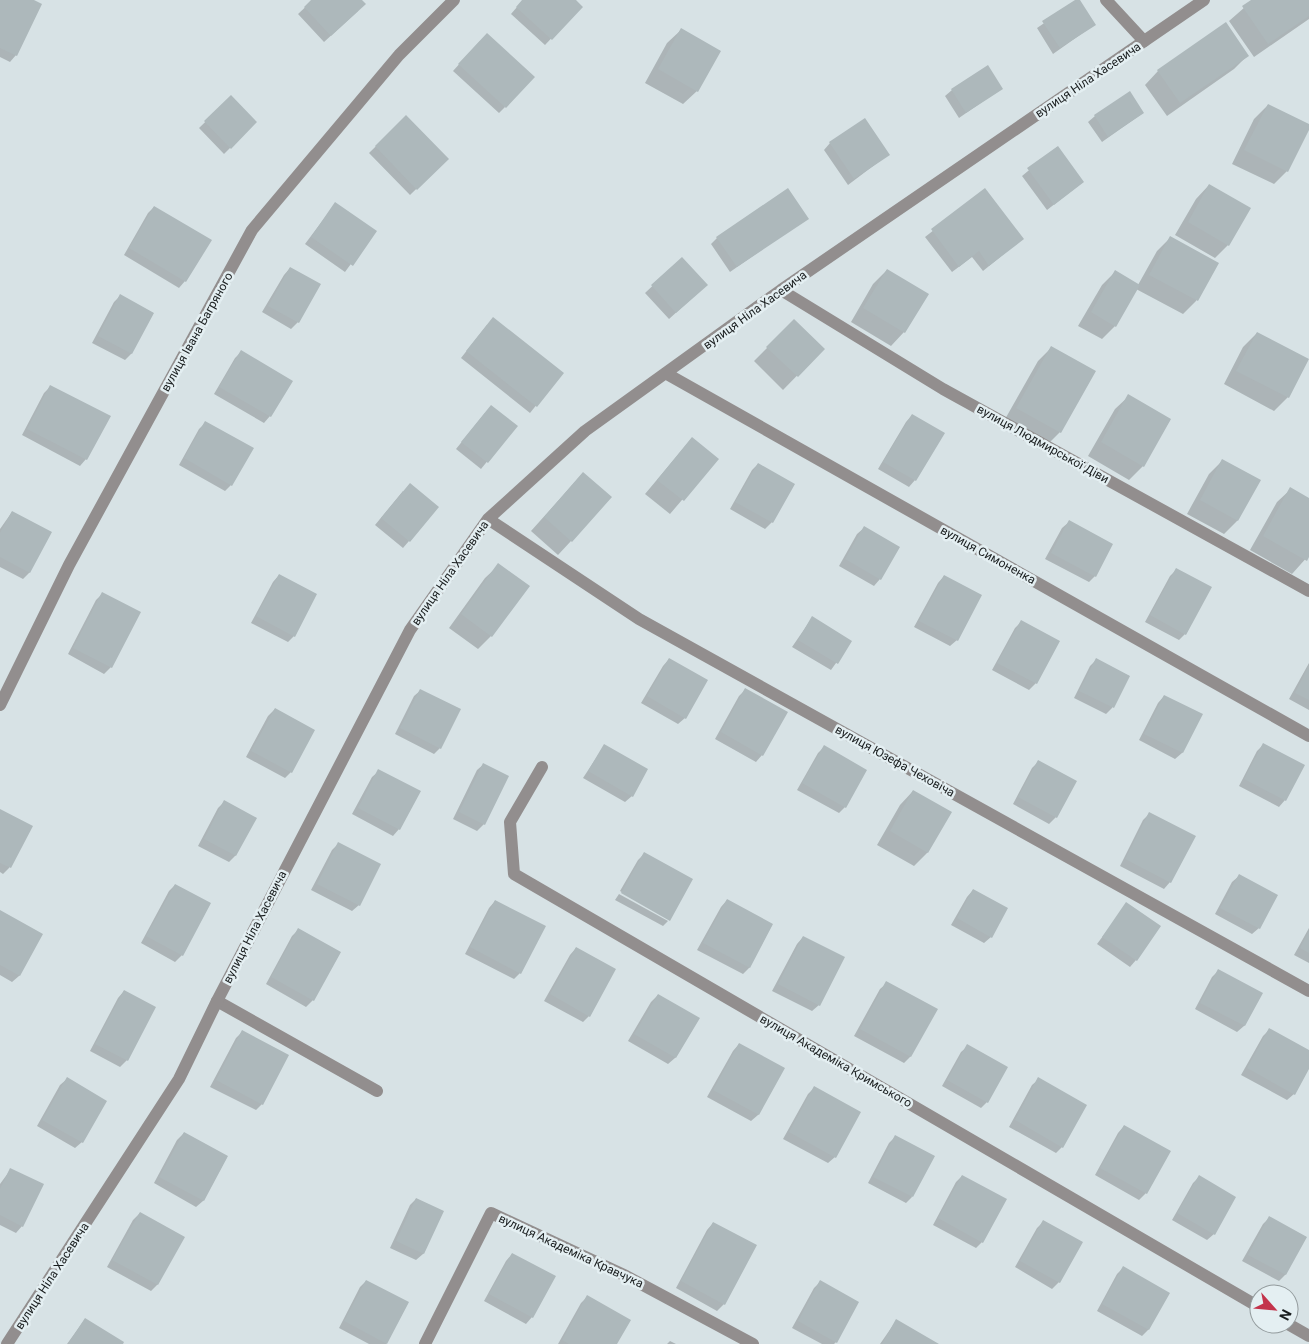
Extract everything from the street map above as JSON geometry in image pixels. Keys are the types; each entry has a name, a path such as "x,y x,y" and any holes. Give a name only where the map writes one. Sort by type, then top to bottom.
{"street":[{"name":"вулиця Івана Багряного","path":"0,705 70,565 252,230 399,55 454,0"},
{"path":"1106,0 1144,41"},
{"name":"вулиця Ніла Хасевича","path":"7,1344 179,1079 217,1001 410,630 488,519 585,431 667,374 781,290 1204,0"},
{"name":"вулиця Людмирської Діви","path":"781,290 943,389 1309,591"},
{"name":"вулиця Симоненка","path":"667,374 1309,736"},
{"name":"вулиця Юзефа Чеховіча","path":"488,519 639,619 1309,991"},
{"name":"вулиця Академіка Кримського","path":"542,766 510,822 514,874 1249,1301"},
{"path":"217,1001 377,1091"},
{"name":"вулиця Академіка Кравчука","path":"425,1344 492,1213 626,1276 753,1344"}],"building":[{"path":"0,0 34,0 42,4 17,56 0,48"},
{"path":"311,0 362,0 366,4 331,36 304,7"},
{"path":"522,0 576,0 583,7 552,40 516,7"},
{"path":"1075,0 1080,0 1096,25 1060,48 1042,21"},
{"path":"1251,0 1309,0 1309,16 1268,44 1242,6"},
{"path":"1226,22 1249,56 1180,103 1157,70"},
{"path":"681,28 721,51 698,92 658,69"},
{"path":"487,33 535,77 506,108 458,64"},
{"path":"988,65 1003,89 966,113 951,89"},
{"path":"1130,91 1144,113 1108,137 1094,115"},
{"path":"231,95 257,122 231,149 204,121"},
{"path":"1268,104 1309,124 1309,130 1288,172 1244,150"},
{"path":"406,115 449,159 417,190 375,146"},
{"path":"865,118 890,155 854,179 829,142"},
{"path":"1058,146 1084,182 1054,205 1027,168"},
{"path":"1209,184 1251,208 1229,246 1188,222"},
{"path":"788,188 809,219 737,267 716,237"},
{"path":"985,188 1024,239 989,266 979,251 959,267 931,229"},
{"path":"335,202 377,231 353,266 311,237"},
{"path":"154,206 212,240 186,282 129,248"},
{"path":"1170,236 1219,263 1198,301 1149,275"},
{"path":"682,257 708,285 676,313 651,285"},
{"path":"290,267 321,284 299,323 268,306"},
{"path":"887,269 929,294 905,333 863,308"},
{"path":"1115,270 1140,285 1116,327 1091,312"},
{"path":"120,294 154,313 132,354 98,336"},
{"path":"493,317 564,373 537,407 466,351"},
{"path":"794,319 825,349 798,377 766,347"},
{"path":"1257,332 1309,359 1289,398 1236,371"},
{"path":"1051,346 1096,371 1061,433 1016,408"},
{"path":"241,350 293,381 271,417 219,387"},
{"path":"50,385 111,416 87,460 27,429"},
{"path":"1128,394 1171,419 1144,467 1101,442"},
{"path":"491,405 518,426 488,463 461,442"},
{"path":"912,414 945,433 916,481 883,462"},
{"path":"205,421 254,448 232,486 184,458"},
{"path":"692,437 719,459 684,501 657,480"},
{"path":"1222,459 1261,480 1238,521 1200,500"},
{"path":"758,463 795,484 773,523 735,502"},
{"path":"583,472 612,497 572,542 544,517"},
{"path":"410,483 439,507 410,542 381,518"},
{"path":"1290,487 1309,498 1309,557 1307,561 1263,536"},
{"path":"12,511 52,532 30,573 0,557 0,533"},
{"path":"1069,520 1113,544 1096,577 1051,553"},
{"path":"864,526 900,547 881,580 845,559"},
{"path":"498,563 530,586 492,637 461,614"},
{"path":"1176,568 1212,587 1186,635 1150,615"},
{"path":"279,574 317,594 295,637 256,616"},
{"path":"944,575 982,595 958,641 919,621"},
{"path":"102,592 141,612 112,668 73,648"},
{"path":"812,616 852,641 838,664 798,640"},
{"path":"1021,620 1060,641 1037,684 997,663"},
{"path":"669,658 708,680 686,719 647,696"},
{"path":"1096,658 1130,676 1114,708 1079,691"},
{"path":"1309,665 1309,700 1295,693"},
{"path":"745,688 788,712 763,756 721,732"},
{"path":"420,689 461,709 441,749 400,728"},
{"path":"1164,695 1203,714 1183,753 1144,734"},
{"path":"275,708 315,730 292,773 251,751"},
{"path":"1263,743 1305,765 1286,801 1244,779"},
{"path":"604,744 648,769 633,797 588,771"},
{"path":"824,745 867,770 846,808 802,783"},
{"path":"1038,760 1077,781 1057,818 1018,797"},
{"path":"483,763 509,776 485,825 459,812"},
{"path":"378,769 421,791 400,830 358,808"},
{"path":"913,790 952,812 928,853 890,831"},
{"path":"224,800 257,818 236,856 204,839"},
{"path":"0,809 33,826 11,868 0,863"},
{"path":"1149,812 1196,836 1171,883 1125,859"},
{"path":"338,842 381,864 360,906 317,884"},
{"path":"644,852 693,879 670,921 621,893"},
{"path":"1239,874 1278,895 1260,929 1220,908"},
{"path":"175,884 211,903 183,956 146,936"},
{"path":"973,889 1008,908 992,938 957,918"},
{"path":"727,899 773,924 750,968 703,943"},
{"path":"495,900 546,926 521,974 470,947"},
{"path":"1126,902 1161,926 1137,961 1102,937"},
{"path":"0,910 43,934 20,976 0,965"},
{"path":"298,928 341,952 314,1001 271,977"},
{"path":"1309,931 1309,953 1300,948"},
{"path":"803,936 845,957 820,1006 778,984"},
{"path":"576,947 616,969 590,1017 550,994"},
{"path":"1218,969 1263,993 1245,1026 1200,1003"},
{"path":"886,981 938,1009 911,1057 860,1029"},
{"path":"124,990 156,1007 128,1061 95,1044"},
{"path":"658,994 700,1018 676,1058 634,1034"},
{"path":"1269,1028 1309,1050 1309,1069 1295,1095 1247,1068"},
{"path":"242,1030 289,1055 263,1105 216,1080"},
{"path":"739,1043 785,1068 759,1115 713,1090"},
{"path":"967,1044 1008,1067 988,1103 947,1080"},
{"path":"67,1077 107,1101 83,1143 42,1120"},
{"path":"1038,1077 1087,1105 1063,1148 1015,1120"},
{"path":"814,1086 861,1112 836,1158 789,1132"},
{"path":"1124,1125 1171,1151 1147,1194 1100,1168"},
{"path":"184,1132 228,1156 204,1201 159,1177"},
{"path":"895,1135 935,1156 913,1197 873,1177"},
{"path":"10,1168 44,1184 23,1227 0,1215 0,1189"},
{"path":"962,1175 1007,1199 983,1243 938,1218"},
{"path":"1199,1175 1236,1197 1215,1235 1177,1213"},
{"path":"416,1198 444,1211 424,1254 396,1241"},
{"path":"140,1212 185,1237 158,1285 112,1260"},
{"path":"1269,1216 1307,1237 1286,1275 1248,1255"},
{"path":"1043,1220 1083,1242 1060,1283 1020,1261"},
{"path":"713,1222 757,1245 725,1305 681,1281"},
{"path":"512,1253 556,1276 533,1318 489,1294"},
{"path":"1123,1266 1170,1293 1149,1330 1102,1304"},
{"path":"366,1280 409,1302 387,1344 344,1321"},
{"path":"820,1280 859,1302 837,1343 798,1321"},
{"path":"587,1295 631,1320 617,1344 569,1344 562,1340"},
{"path":"85,1318 124,1342 123,1344 68,1344"},
{"path":"896,1319 939,1344 882,1344"}]}
